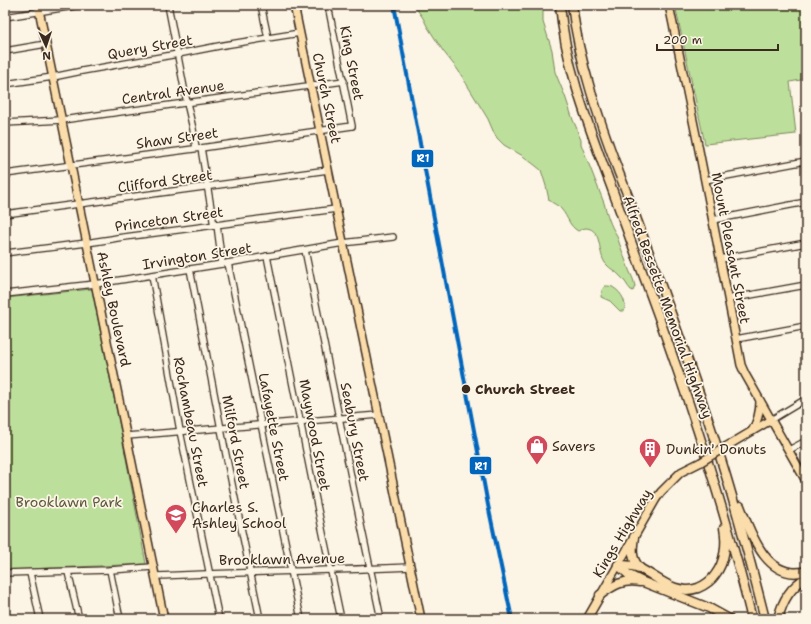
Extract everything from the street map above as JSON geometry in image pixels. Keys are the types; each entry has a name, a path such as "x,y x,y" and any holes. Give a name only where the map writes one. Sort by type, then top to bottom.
{"highway":[{"name":"Alfred Bessette Memorial Highway","path":"560,5 566,48 583,110 701,437 732,543 752,619"},
{"name":"Alfred Bessette Memorial Highway","path":"572,5 580,51 600,121 684,348 713,434 745,542 765,619"},
{"path":"724,468 757,546 774,565 782,570 792,573 806,571"},
{"path":"618,565 640,568 677,589 695,589 706,584 719,569 723,558 725,544 724,529 715,483"},
{"path":"634,537 632,549 633,557 640,568"},
{"path":"618,565 629,575 643,582 709,608 728,619"},
{"path":"778,619 782,604 789,592 806,578"},
{"path":"600,595 619,583 630,581 643,582"}],"main road":[{"name":"Church Street","path":"294,5 421,619"},
{"name":"Mount Pleasant Street","path":"669,5 743,369 806,481"},
{"name":"Ashley Boulevard","path":"39,8 164,619"},
{"path":"752,431 759,417 760,399"},
{"name":"Kings Highway","path":"587,619 653,503 661,492 681,472 701,462 771,420"}],"street":[{"path":"5,17 39,8 81,5"},
{"name":"Lafayette Street","path":"168,5 187,103 199,148 215,225 262,425 302,619"},
{"path":"261,5 268,38"},
{"name":"King Street","path":"328,5 352,126"},
{"name":"Query Street","path":"5,84 53,77 224,45 300,33"},
{"path":"5,51 46,44"},
{"name":"Central Avenue","path":"5,124 62,120 344,81"},
{"name":"Shaw Street","path":"5,174 72,166 352,126"},
{"path":"705,180 806,161"},
{"name":"Clifford Street","path":"5,214 80,205 328,170"},
{"path":"713,220 806,202"},
{"name":"Princeton Street","path":"5,253 336,209"},
{"name":"Irvington Street","path":"5,294 95,284 225,264 343,243 393,237"},
{"path":"720,259 806,243"},
{"name":"Seabury Street","path":"305,250 381,619"},
{"name":"Maywood Street","path":"267,256 341,619"},
{"name":"Milford Street","path":"190,269 220,428 260,619"},
{"name":"Rochambeau Street","path":"152,275 180,431 218,619"},
{"path":"728,299 806,285"},
{"path":"736,339 806,326"},
{"path":"771,420 806,399"},
{"path":"127,436 379,415"},
{"path":"789,450 806,441"},
{"path":"5,573 68,572 153,567"},
{"name":"Brooklawn Avenue","path":"155,576 410,567"},
{"path":"110,570 120,619"},
{"path":"68,572 79,619"},
{"path":"30,573 40,619"}],"green space":[{"path":"414,5 543,5 543,22 552,50 555,72 612,227 633,279 635,286 633,291 603,260 595,233 591,229 586,228 578,231 575,229 561,208 549,200 541,170 523,156 504,145 497,138 488,119 458,70 443,51"},
{"path":"675,5 806,5 806,79 790,82 796,134 705,144"},
{"path":"605,286 610,286 617,290 623,298 625,305 624,311 620,311 610,301 601,297 602,290"},
{"name":"Brooklawn Park","path":"92,289 146,564 5,570 5,298"}],"transit line":[{"name":"R1","path":"394,5 488,505 512,619"}],"place":[{"name":"Church Street","path":"466,389"},
{"name":"Savers","path":"537,466"},
{"name":"Dunkin' Donuts","path":"650,468"},
{"name":"Charles S. Ashley School","path":"176,534"}]}
